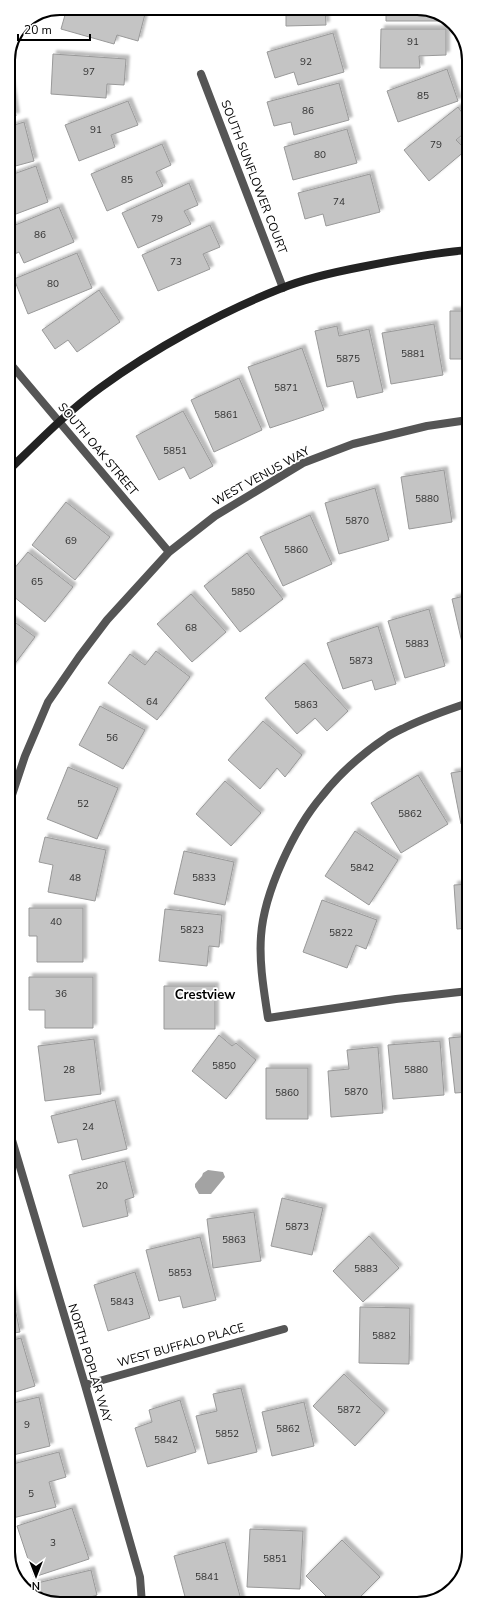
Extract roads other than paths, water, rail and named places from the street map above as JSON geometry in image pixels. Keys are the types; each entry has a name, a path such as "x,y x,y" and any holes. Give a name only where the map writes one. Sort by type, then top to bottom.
{"street":[{"name":"SOUTH SUNFLOWER COURT","path":"201,74 283,288"},
{"path":"15,464 59,422 99,388 143,359 217,317 283,288 336,272 378,263 437,253 462,251"},
{"name":"SOUTH OAK STREET","path":"15,369 169,552"},
{"name":"WEST VENUS WAY","path":"15,784 25,756 48,702 78,657 107,620 169,552 215,516 303,463 360,442 427,426 462,421"},
{"path":"462,705 431,716 388,736 349,768 322,796 302,825 282,862 266,906 261,936 261,966 268,1018 396,999 462,992"},
{"name":"NORTH POPLAR WAY","path":"15,1150 140,1577 141,1597"},
{"name":"WEST BUFFALO PLACE","path":"85,1385 284,1329"}],"district":[{"name":"Crestview","path":"205,995"}]}
